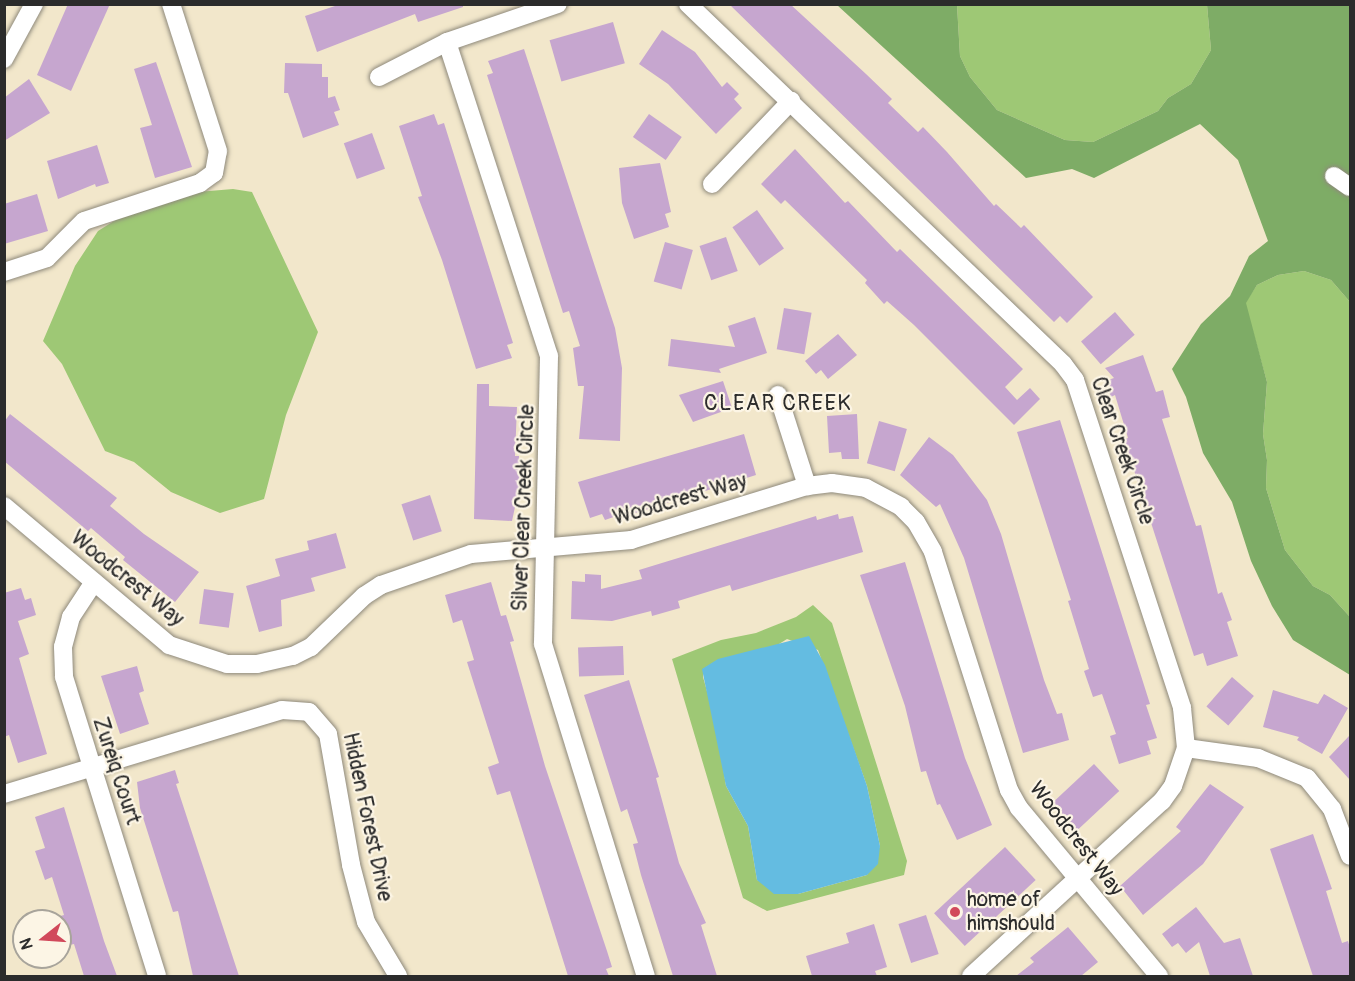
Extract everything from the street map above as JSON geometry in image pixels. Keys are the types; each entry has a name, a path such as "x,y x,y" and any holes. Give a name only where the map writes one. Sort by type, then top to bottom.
{"street":[{"path":"4,59 34,4"},
{"path":"4,272 47,258 84,221 200,183 214,173 218,151 171,4"},
{"path":"379,77 447,42 558,4"},
{"name":"Clear Creek Circle","path":"688,4 1063,364 1075,380 1182,708 1186,748 1177,776 1161,801 971,976"},
{"name":"Silver Clear Creek Circle","path":"447,42 549,356 543,631 548,667 646,976"},
{"path":"712,184 791,101"},
{"path":"1334,176 1350,187"},
{"path":"778,395 807,486"},
{"name":"Woodcrest Way","path":"4,506 169,645 227,664 257,664 293,656 311,647 364,596 401,576 492,550 631,540 807,486 832,483 866,488 901,507 920,528 933,552 1009,790 1077,879 1159,976"},
{"name":"Zureiq Court","path":"94,582 70,617 62,662 68,693 157,976"},
{"name":"Hidden Forest Drive","path":"4,794 282,710 309,712 326,728 330,741 351,865 366,922 398,976"},
{"path":"1186,748 1258,758 1307,778 1332,809 1350,856"}],"green space":[{"path":"837,5 957,5 960,56 970,77 997,110 1065,140 1093,142 1158,111 1168,98 1191,84 1211,50 1207,5 1350,5 1350,302 1331,280 1304,271 1278,275 1257,285 1246,303 1267,382 1263,434 1267,460 1266,488 1285,550 1313,586 1330,595 1350,617 1350,675 1293,640 1272,606 1251,561 1232,502 1203,453 1186,397 1172,369 1201,324 1230,296 1249,256 1268,241 1238,160 1200,124 1094,178 1072,169 1026,178"},
{"path":"957,5 1207,5 1211,50 1191,84 1168,98 1158,111 1093,142 1065,140 997,110 970,77 960,56"},
{"path":"233,189 252,192 318,332 286,415 264,499 220,513 171,492 134,462 105,451 62,364 43,341 75,266 98,231 130,211 186,193"},
{"path":"1304,271 1331,280 1350,302 1350,617 1330,595 1313,586 1285,550 1266,488 1267,460 1263,434 1267,382 1245,303 1257,285 1278,275"},
{"path":"813,605 832,623 907,861 904,875 767,911 743,898 672,659 721,640 756,633 796,617","holes":["787,639 818,650 867,786 880,846 867,875 798,894 757,880 748,826 726,786 716,723 703,677 703,669 718,660 771,649"]}],"water":[{"path":"809,636 825,665 867,786 880,846 878,864 867,875 798,894 774,894 757,880 748,826 726,786 702,669 718,659"}],"building":[{"path":"68,4 110,4 71,91 37,75"},
{"path":"341,4 463,4 463,7 418,22 415,14 317,52 305,16"},
{"path":"729,4 790,4 892,99 888,103 918,132 923,127 994,206 996,204 1021,228 1024,225 1093,297 1067,323 1060,316 1054,322"},
{"path":"613,22 625,63 561,82 550,40"},
{"path":"662,30 695,52 722,87 727,82 739,94 734,99 742,108 716,134 668,84 639,64"},
{"path":"524,49 615,328 622,368 620,441 579,439 584,386 578,386 573,348 580,346 569,311 563,313 487,75 493,73 488,61"},
{"path":"156,62 192,167 155,178 140,128 152,125 134,69"},
{"path":"285,63 322,64 322,77 328,77 328,98 335,96 340,110 334,112 339,125 303,138 288,93 284,93"},
{"path":"29,79 50,113 4,141 4,98"},
{"path":"434,114 438,125 444,123 513,343 507,345 512,358 476,369 442,260 418,197 422,196 399,126"},
{"path":"649,114 682,137 666,160 633,137"},
{"path":"372,133 385,169 357,179 344,143"},
{"path":"97,145 109,183 96,187 95,184 58,199 47,161"},
{"path":"795,149 845,203 848,201 897,252 900,249 1023,369 1005,387 1017,400 1030,388 1040,399 1014,425 914,325 887,301 884,304 865,283 867,280 785,200 781,204 761,184"},
{"path":"660,163 671,212 665,214 669,227 634,239 622,203 619,168"},
{"path":"37,194 48,231 4,244 4,204"},
{"path":"757,210 784,249 759,266 732,227"},
{"path":"726,237 738,271 711,280 700,246"},
{"path":"665,242 693,250 682,289 654,281"},
{"path":"784,308 812,313 804,354 777,349"},
{"path":"1115,312 1135,335 1101,364 1081,342"},
{"path":"755,317 767,353 719,369 721,373 668,366 671,339 735,347 728,326"},
{"path":"838,334 857,355 828,379 821,370 816,374 805,361"},
{"path":"1143,355 1156,392 1163,390 1170,417 1162,419 1196,526 1201,525 1218,594 1222,592 1232,620 1227,622 1238,656 1207,666 1203,653 1194,656 1124,439 1128,438 1115,395 1111,397 1105,381 1114,378 1105,368"},
{"path":"723,381 732,408 693,422 679,395"},
{"path":"477,384 489,384 489,406 517,407 515,456 519,456 520,484 512,521 474,519"},
{"path":"10,414 117,498 110,506 144,534 199,572 175,602 123,560 125,557 91,528 88,531 4,461 4,422"},
{"path":"857,414 859,459 842,459 841,452 829,453 827,416"},
{"path":"1060,420 1150,704 1146,705 1157,738 1147,741 1151,754 1119,764 1110,736 1116,734 1102,694 1093,697 1084,671 1089,669 1068,601 1071,600 1017,432"},
{"path":"879,421 907,429 895,471 867,463"},
{"path":"744,434 756,475 626,516 625,513 605,520 602,514 590,518 578,482"},
{"path":"929,437 953,455 987,500 1001,534 1044,680 1057,714 1062,713 1069,740 1023,753 964,558 940,504 936,507 900,475"},
{"path":"430,495 442,531 413,540 401,504"},
{"path":"838,514 839,519 853,516 863,552 732,591 730,585 678,601 680,608 652,616 651,611 612,621 571,619 572,581 585,582 585,574 601,575 601,589 642,579 639,570 816,516 817,520"},
{"path":"336,533 346,568 311,578 315,591 281,600 282,626 259,632 246,586 280,576 275,559 309,550 307,541"},
{"path":"905,562 965,758 992,825 957,840 940,804 937,805 926,771 921,772 905,706 860,575"},
{"path":"491,582 501,616 506,615 514,641 510,642 545,766 612,967 606,969 609,976 568,976 510,791 497,795 488,767 499,763 467,662 474,660 462,620 453,623 445,595"},
{"path":"21,588 25,600 31,598 36,615 18,621 29,654 19,658 47,754 18,763 9,735 4,737 4,593"},
{"path":"204,589 234,593 229,628 199,624"},
{"path":"623,646 624,675 579,677 578,648"},
{"path":"137,666 144,691 139,693 149,724 120,734 101,676"},
{"path":"1232,677 1254,696 1228,725 1206,706"},
{"path":"629,680 659,777 656,778 679,863 706,923 701,925 717,976 673,976 641,875 633,844 638,843 627,809 621,812 584,695"},
{"path":"1273,690 1318,704 1324,694 1348,708 1322,754 1297,740 1299,737 1263,727"},
{"path":"1350,735 1350,780 1329,757"},
{"path":"1094,764 1119,791 1075,832 1050,805"},
{"path":"175,770 179,783 176,784 239,976 193,976 178,911 173,912 140,808 137,782"},
{"path":"1210,784 1244,807 1203,864 1143,915 1120,886 1181,831 1176,827"},
{"path":"64,807 104,941 117,976 84,976 74,944 72,944 72,909 62,909 52,877 45,880 35,851 45,848 35,817"},
{"path":"1313,834 1332,889 1326,891 1342,943 1348,941 1350,948 1350,976 1313,976 1270,849"},
{"path":"1005,847 1036,880 965,946 934,913"},
{"path":"1196,907 1224,943 1240,938 1253,976 1210,976 1199,942 1186,953 1178,943 1172,947 1162,934"},
{"path":"926,915 939,954 911,963 898,924"},
{"path":"874,924 887,967 875,971 877,976 812,976 806,956 849,943 846,933"},
{"path":"1068,927 1098,962 1081,976 1016,976 1034,962 1030,958"}],"place":[{"name":"home of himshould","path":"955,912"}],"district":[{"name":"CLEAR CREEK","path":"778,404"}]}
